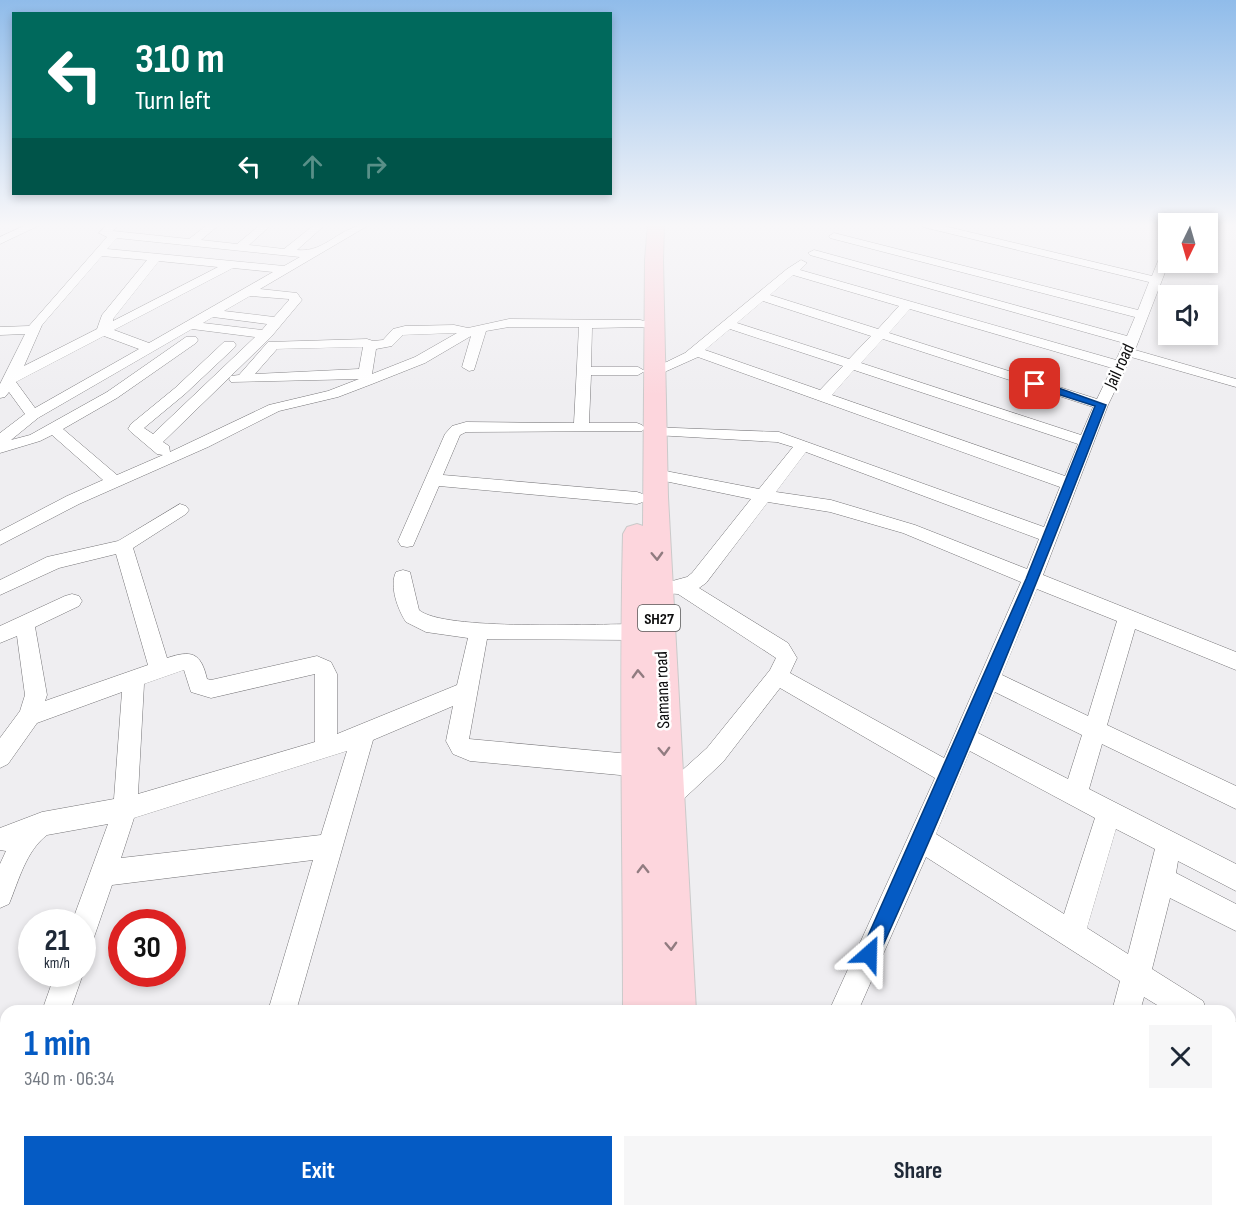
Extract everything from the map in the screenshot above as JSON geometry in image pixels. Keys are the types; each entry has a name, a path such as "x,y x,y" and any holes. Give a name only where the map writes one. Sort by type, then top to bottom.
{"main road":[{"name":"Samana road","path":"642,282 640,324 647,371"},
{"name":"Samana road","path":"645,1005 641,766 636,632 646,486 647,371 653,282"},
{"name":"Samana road","path":"646,486 670,588 666,800 674,1005"}],"street":[{"path":"7,385 32,330 73,282"},
{"path":"103,331 107,318 136,282"},
{"path":"7,385 198,282"},
{"path":"0,441 33,415 266,282"},
{"path":"584,371 647,371 681,361 778,282"},
{"path":"828,282 908,305 1126,353"},
{"path":"904,282 1126,353 1236,383"},
{"path":"1012,282 1141,315"},
{"name":"Jail road","path":"846,1005 905,877 1032,579 1101,405 1126,353 1154,282"},
{"path":"153,443 254,347 296,297 248,292"},
{"path":"761,296 1101,405"},
{"path":"228,304 288,309"},
{"path":"823,396 908,305"},
{"path":"211,313 278,321"},
{"path":"243,379 276,344 367,343 370,345 387,343 401,331 475,330 509,323 640,324"},
{"path":"581,428 586,324"},
{"path":"728,324 1087,442"},
{"path":"190,325 266,334"},
{"path":"0,331 32,330"},
{"path":"469,367 475,330"},
{"path":"0,539 73,500 172,457 274,408 333,394 366,377 420,360 475,330"},
{"path":"103,331 150,348"},
{"path":"169,337 254,347"},
{"path":"0,448 27,441 52,428 112,395 200,341"},
{"path":"172,457 136,429 138,424 180,391 229,345"},
{"path":"366,377 370,345"},
{"path":"695,351 1070,484"},
{"path":"220,380 366,377"},
{"path":"7,385 33,415"},
{"path":"52,428 115,482"},
{"path":"408,541 453,434 461,428 646,429 762,435 803,445 1050,536"},
{"path":"670,588 699,578 803,445"},
{"path":"434,480 646,486 763,496 831,506 909,529 1236,661"},
{"path":"0,588 54,562 123,546 180,510"},
{"path":"123,546 160,669"},
{"path":"403,577 412,616 420,622 445,628 479,631 636,632"},
{"path":"666,800 715,755 777,676 787,658 781,649 670,588"},
{"path":"0,635 72,601"},
{"path":"1076,795 1128,618"},
{"path":"0,757 29,716 36,695 25,624"},
{"path":"479,631 457,741 461,747 470,751 641,766"},
{"path":"29,716 160,669 189,662 194,667 199,686 211,689 304,667 324,668 326,674 326,748"},
{"path":"777,676 949,772"},
{"path":"90,909 125,809 134,679"},
{"path":"989,679 1236,798"},
{"path":"4,839 32,830 42,824 125,809 326,748 363,735 467,691"},
{"path":"284,1005 363,735"},
{"path":"964,737 1236,878"},
{"path":"1071,936 1109,812"},
{"path":"0,895 25,839 32,830"},
{"path":"920,839 1183,1005"},
{"path":"1128,1005 1162,880 1168,843"},
{"path":"103,873 330,846"},
{"path":"1162,880 1236,918"},
{"path":"58,1005 64,987"}],"route":[{"path":"869,954 905,877 1032,579 1101,405 1035,384"}]}
